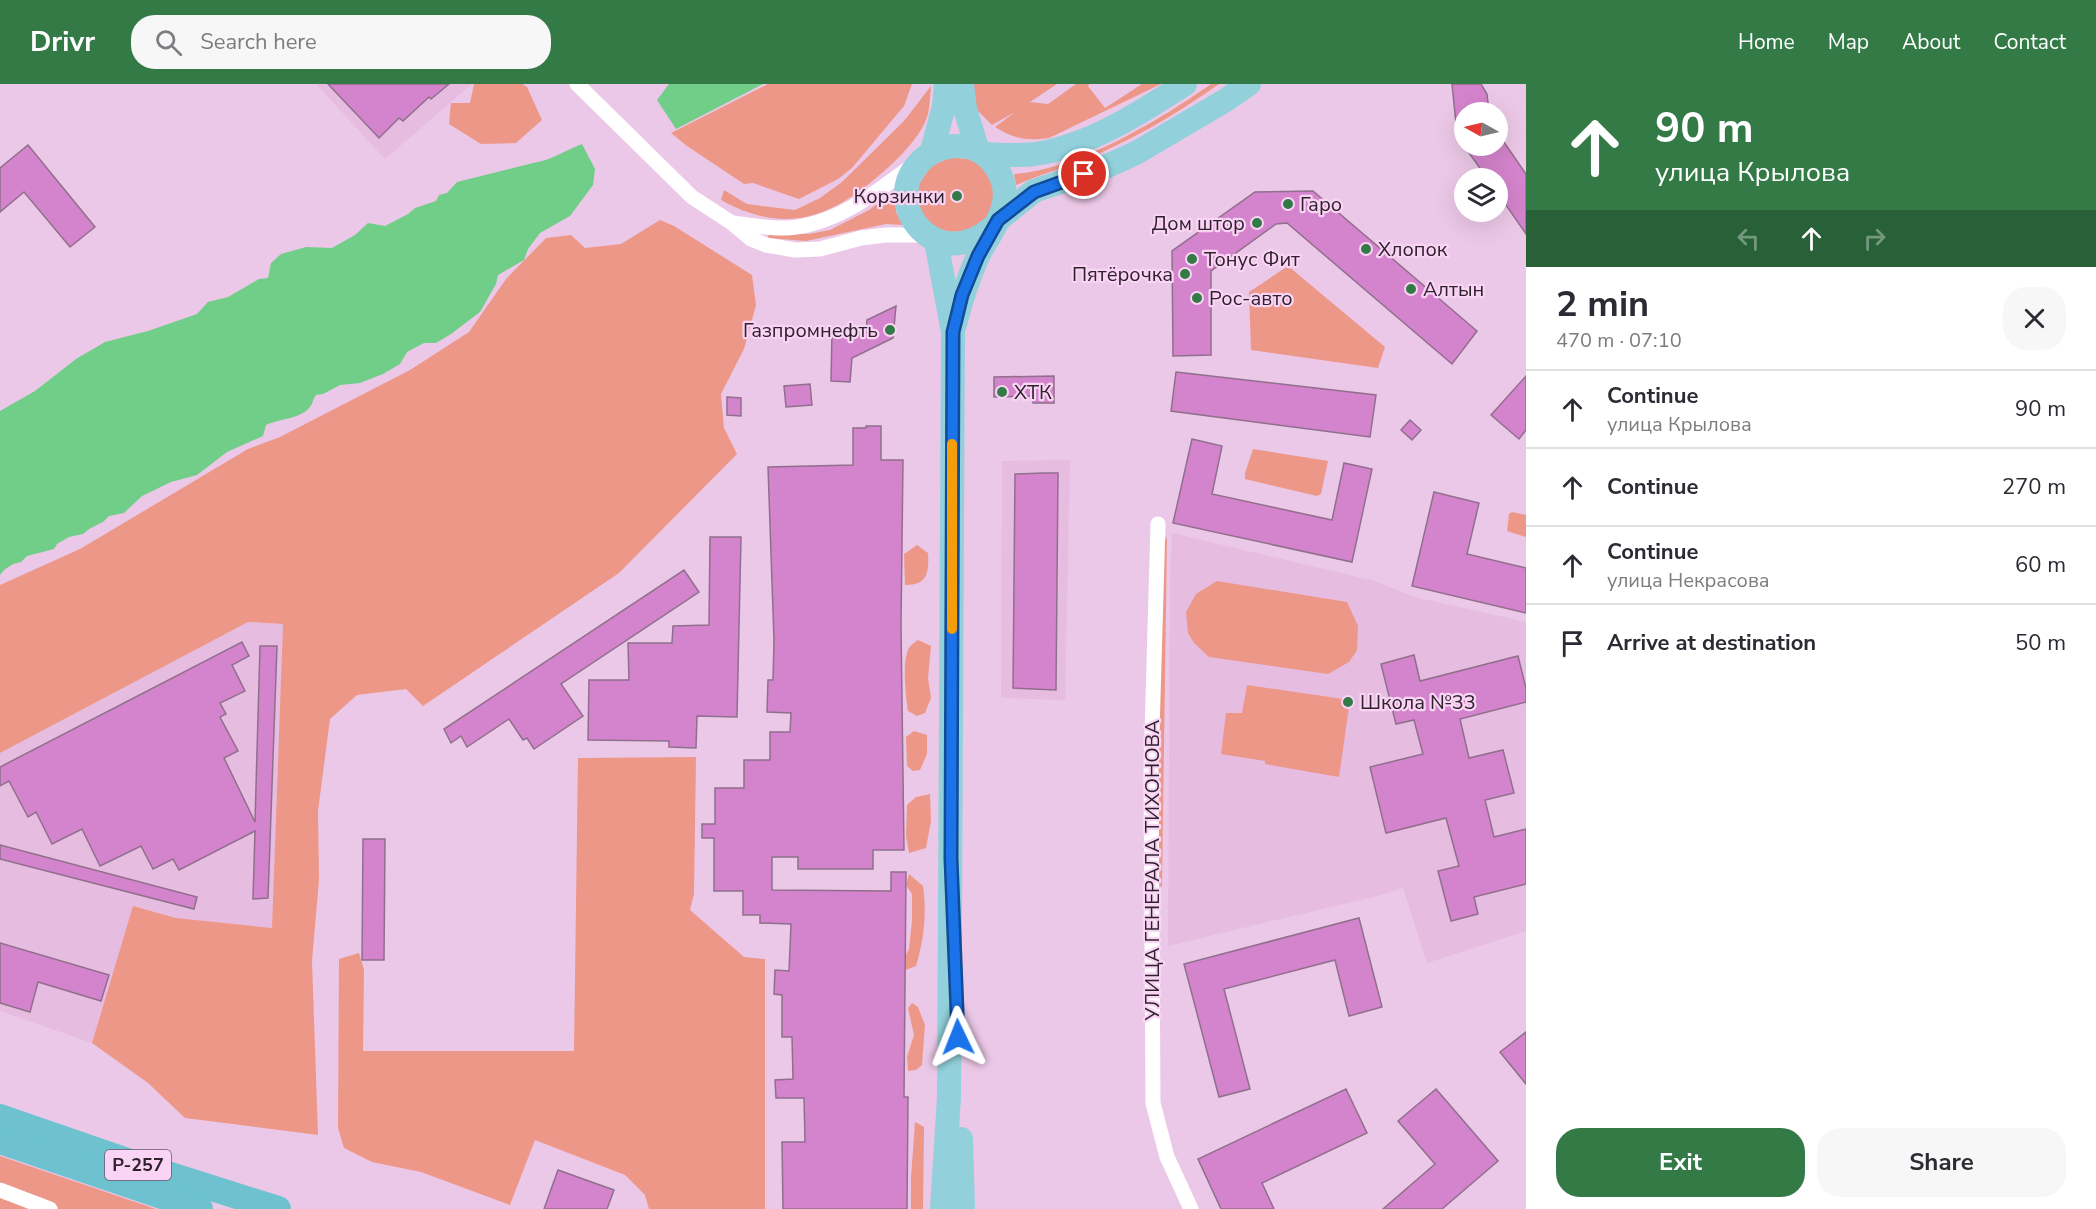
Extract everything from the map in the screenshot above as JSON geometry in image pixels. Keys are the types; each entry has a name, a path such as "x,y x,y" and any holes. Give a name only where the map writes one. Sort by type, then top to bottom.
{"highway":[{"name":"Р-257","path":"0,1117 139,1165 278,1209"},
{"name":"Р-257","path":"0,1141 200,1209"}],"main road":[{"path":"929,154 944,106 946,84"},
{"path":"953,332 962,295 978,256 1004,206 1005,192 1002,177 994,165 981,153 965,109 962,84"},
{"path":"1185,84 1156,103 1085,141 1035,154 1011,156 981,153 963,146 947,146 929,154 915,167 908,181 906,196 909,211 916,225 932,238 951,244 967,243 981,237 1034,192 1136,153 1249,84"},
{"path":"932,238 953,332 951,859 956,946 947,1208"}],"street":[{"path":"577,84 684,190 751,239 766,246 795,250 820,249 861,238 886,235 932,238"},
{"path":"732,223 787,228 824,220 849,209 878,191 929,154"},
{"name":"УЛИЦА ГЕНЕРАЛА ТИХОНОВА","path":"1158,524 1151,780 1153,1102 1167,1156 1191,1209"},
{"path":"0,1190 50,1209"}],"shaded area":[{"path":"316,84 472,84 385,159"},
{"path":"474,84 522,84 527,87 542,120 516,143 481,144 449,124 451,103 470,103"},
{"path":"669,84 763,84 676,129 657,100"},
{"path":"768,84 912,84 904,106 852,168 838,179 799,199 753,183 744,184 671,133"},
{"path":"969,84 1057,84 1030,102 1048,104 1076,84 1089,84 1088,86 1105,108 1142,84 1161,84 1049,138 1035,139 1015,137 995,127 1015,112 992,125 975,108"},
{"path":"1211,84 1219,84 1138,135 1104,152 1016,185 1014,174 1064,163 1091,153 1168,113"},
{"path":"931,86 928,114 914,140 883,172 839,204 821,213 802,218 783,219 764,217 721,200 724,190 747,204 795,210 820,198 842,182 904,121"},
{"path":"582,144 595,169 593,185 570,216 540,233 528,249 524,260 498,275 496,284 480,312 451,334 436,343 424,343 407,352 400,364 383,374 360,383 340,385 316,395 306,411 266,425 263,436 227,452 197,475 171,482 142,496 124,513 109,516 83,534 69,537 57,544 54,549 27,556 0,575 0,411 35,391 76,359 105,342 148,331 197,314 208,302 228,297 259,279 268,278 271,263 281,254 306,247 332,248 355,235 368,223 385,226 415,208 436,201 439,195 447,193 457,182 546,160"},
{"path":"951,157 973,160 985,169 995,188 989,217 972,231 943,232 925,219 917,199 919,184 931,166"},
{"path":"895,193 896,212 903,225 886,224 806,241 768,238 769,233 809,234 830,230 869,210 890,194"},
{"path":"660,220 674,226 752,275 756,305 744,349 721,394 724,428 737,454 619,573 423,706 406,689 357,695 330,719 318,811 319,880 312,961 318,1135 185,1118 148,1083 92,1043 133,906 176,918 272,928 283,624 248,622 0,753 0,585 80,549 248,449 280,437 410,370 469,332 506,279 546,238 571,235 585,248 621,244"},
{"path":"1288,266 1385,347 1378,368 1251,350 1249,292"},
{"path":"1253,449 1328,461 1321,494 1317,496 1245,479"},
{"path":"1070,460 1065,700 1001,698 1002,461"},
{"path":"1512,512 1526,515 1526,537 1507,531 1509,514"},
{"name":"Школа №33","path":"1172,533 1375,581 1414,597 1526,622 1526,931 1427,963 1403,888 1168,946"},
{"path":"1167,537 1162,886 1159,887 1157,882 1160,548"},
{"path":"917,545 928,553 927,571 923,580 905,585 904,554"},
{"path":"1217,581 1347,602 1358,626 1357,650 1349,662 1328,674 1209,657 1194,643 1188,633 1186,612 1196,594"},
{"path":"248,622 283,624 272,928 176,918 133,906 92,1043 0,1011 0,753"},
{"path":"918,640 931,646 928,678 931,698 925,713 917,716 908,711 905,671 908,650"},
{"path":"1247,685 1350,700 1339,777 1221,754 1226,713 1242,713"},
{"path":"914,731 927,735 927,754 920,770 913,771 907,766 906,737"},
{"path":"696,757 694,894 690,910 744,957 765,959 765,1209 649,1209 645,1195 625,1175 535,1140 510,1205 421,1172 372,1162 344,1148 338,1128 339,959 359,953 364,970 363,1051 574,1051 578,758"},
{"path":"930,794 931,821 926,848 909,853 906,836 907,805 916,797"},
{"path":"909,874 923,886 925,916 916,966 903,971 903,960 909,949 912,921 912,894 906,885"},
{"path":"912,1003 918,1007 925,1025 922,1065 916,1070 908,1071 907,1057 914,1035 908,1008"},
{"path":"915,1122 924,1127 923,1209 911,1209"},
{"path":"0,1156 156,1209 0,1209"}],"building":[{"path":"328,84 449,84 431,99 429,97 403,121 399,118 379,138"},
{"path":"1452,84 1481,84 1487,94 1488,102 1454,104"},
{"path":"28,145 95,227 70,247 24,192 0,212 0,168"},
{"path":"1508,148 1526,174 1526,234 1508,208 1508,168 1480,168 1471,156 1508,156"},
{"path":"1313,191 1477,331 1452,364 1287,223 1276,224 1211,271 1211,355 1173,356 1172,251 1255,192"},
{"path":"896,306 893,338 852,358 850,382 831,381 832,331 866,333 867,320"},
{"path":"1176,372 1376,395 1370,437 1171,411"},
{"path":"1054,376 1054,403 1033,403 1033,396 994,397 994,377"},
{"path":"1526,376 1526,430 1519,439 1491,415"},
{"path":"810,384 812,405 786,407 784,386"},
{"path":"727,397 741,398 741,416 727,415"},
{"path":"1410,420 1421,430 1412,440 1401,430"},
{"path":"866,426 881,426 881,460 903,460 901,625 904,850 873,850 873,869 798,869 798,857 772,857 772,890 891,891 891,872 906,872 904,1097 908,1097 907,1209 783,1209 782,1142 805,1142 804,1098 776,1098 775,1080 793,1079 792,1037 782,1037 782,995 774,994 775,970 789,971 791,924 760,923 760,915 743,915 743,891 714,891 714,838 702,838 702,824 715,824 715,788 744,788 744,760 770,760 770,732 790,732 791,713 767,712 768,680 773,680 774,640 768,467 853,465 853,428 866,428"},
{"path":"1192,439 1222,446 1212,494 1332,520 1344,463 1372,469 1352,562 1173,523"},
{"path":"1058,473 1056,690 1013,688 1015,474"},
{"path":"1434,492 1479,503 1467,554 1526,568 1526,613 1412,586"},
{"path":"710,537 741,537 737,717 697,716 696,748 669,747 669,741 588,740 589,680 629,680 628,643 672,643 673,626 709,625"},
{"path":"684,570 699,592 561,684 583,716 534,749 527,738 523,740 509,719 467,747 461,736 451,743 444,729"},
{"path":"242,642 249,656 232,665 245,691 220,703 226,714 220,717 238,751 224,758 255,822 260,646 277,646 268,898 253,899 255,831 179,870 173,859 153,869 141,846 100,866 82,829 52,844 36,812 28,817 9,781 0,786 0,767"},
{"path":"1414,655 1420,681 1518,656 1526,688 1526,702 1460,719 1469,758 1503,750 1514,793 1485,800 1494,837 1526,829 1526,884 1474,897 1478,914 1451,921 1438,871 1459,866 1446,818 1386,833 1370,767 1423,754 1414,720 1396,724 1381,664"},
{"path":"363,839 385,839 384,960 362,960"},
{"path":"0,845 197,897 194,909 0,859"},
{"path":"1359,918 1382,1007 1349,1016 1335,960 1224,989 1250,1089 1219,1097 1184,964"},
{"path":"0,943 109,975 101,1001 38,982 30,1012 0,1003"},
{"path":"1526,1032 1526,1084 1500,1052"},
{"path":"1346,1089 1367,1133 1262,1183 1274,1209 1221,1209 1198,1159"},
{"path":"1436,1089 1498,1161 1442,1209 1383,1209 1435,1164 1398,1121"},
{"path":"558,1170 614,1190 607,1209 544,1209"}],"slow traffic":[{"path":"952,444 952,629"}],"place":[{"name":"Корзинки","path":"957,196"},
{"name":"Гаро","path":"1288,204"},
{"name":"Дом штор","path":"1257,223"},
{"name":"Хлопок","path":"1366,249"},
{"name":"Тонус Фит","path":"1192,259"},
{"name":"Пятёрочка","path":"1185,274"},
{"name":"Алтын","path":"1411,289"},
{"name":"Рос-авто","path":"1197,298"},
{"name":"Газпромнефть","path":"890,330"},
{"name":"ХТК","path":"1002,392"},
{"name":"Школа №33","path":"1348,702"}],"route":[{"path":"958,1037 951,859 953,332 962,295 978,256 998,220 1034,192 1084,174"}]}
